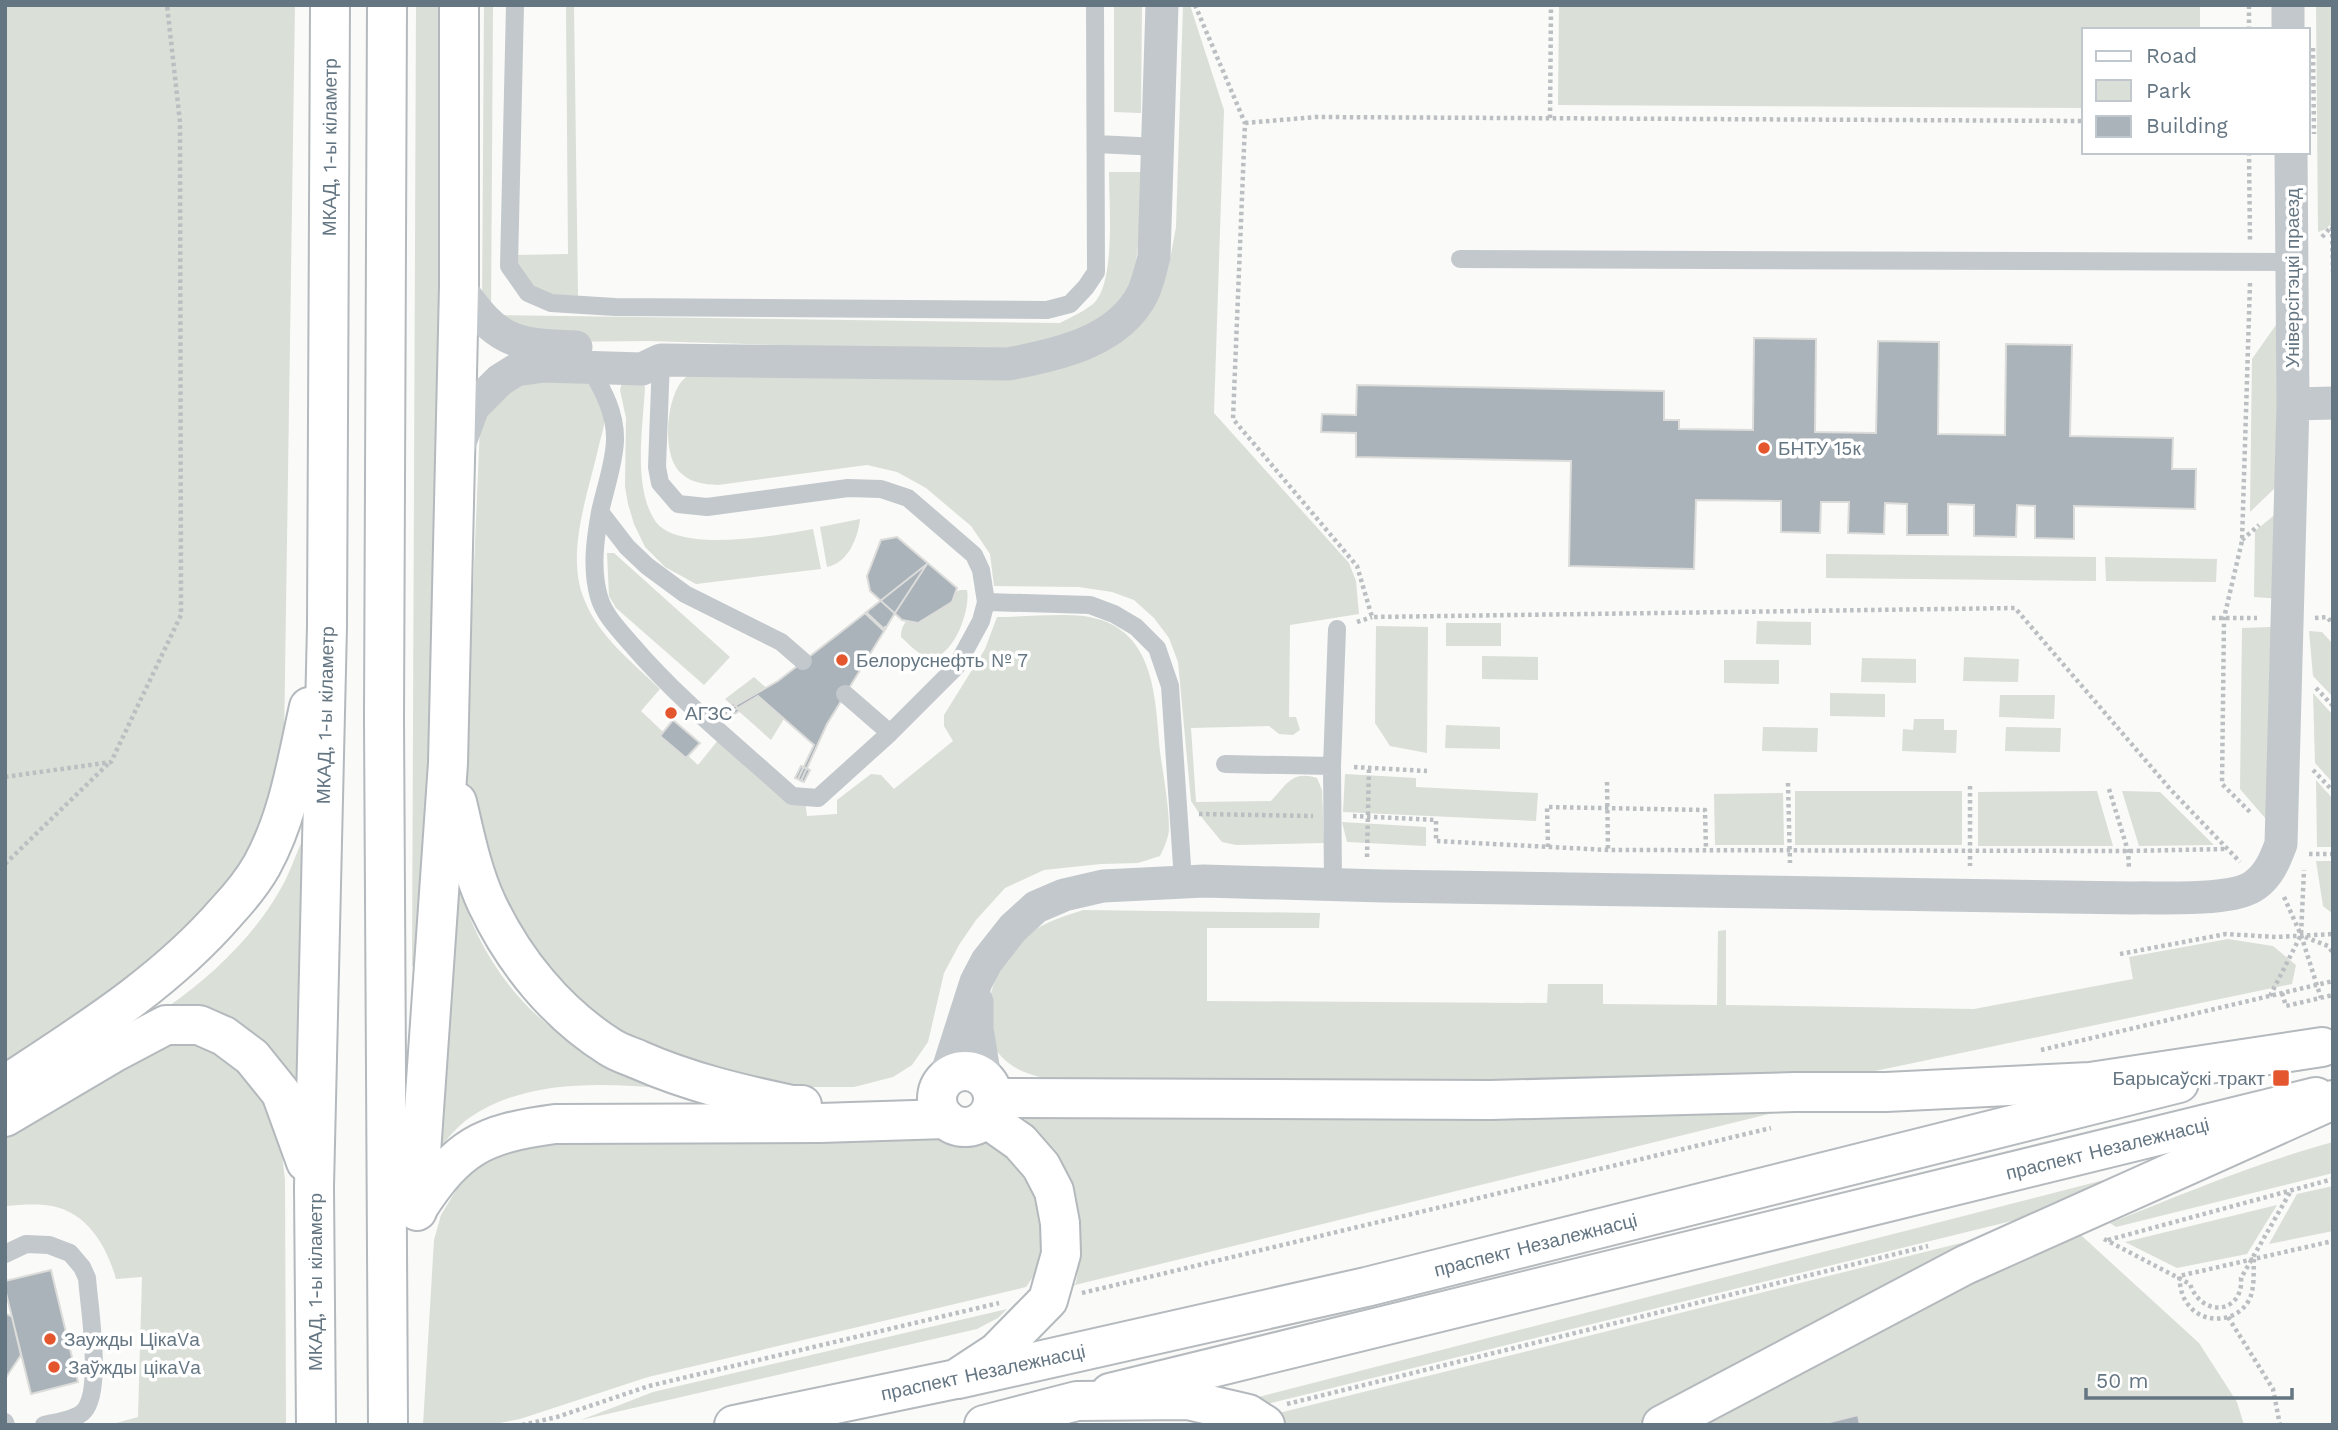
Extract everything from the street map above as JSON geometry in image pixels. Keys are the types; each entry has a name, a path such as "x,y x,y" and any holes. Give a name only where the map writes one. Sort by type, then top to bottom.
{"main road":[{"name":"МКАД, 1-ы кіламетр","path":"316,1425 314,1187 327,626 330,5"},
{"path":"387,5 384,718 388,1425"},
{"path":"388,1348 417,1211 448,763 457,451 459,5"},
{"path":"5,1085 118,1011 210,931 240,897 262,865 285,812 327,626"},
{"path":"448,763 467,846 486,902 515,952 542,989 577,1023 612,1049 722,1090 792,1105 865,1105 943,1100"},
{"path":"5,1117 115,1052 166,1026 199,1025 224,1036 253,1056 281,1093 314,1187"},
{"path":"988,1098 1491,1100 1886,1092 2090,1082 2327,1046"},
{"name":"праспект Незалежнасці","path":"734,1425 956,1379 1366,1287 2327,1046"},
{"path":"956,1379 997,1352 1048,1300 1061,1254 1060,1223 1054,1191 1041,1166 988,1098 975,1072 965,1070 954,1073 943,1100 955,1125 966,1127 977,1125 988,1098"},
{"name":"праспект Незалежнасці","path":"984,1425 2333,1093"},
{"path":"417,1211 437,1178 456,1160 479,1143 514,1130 555,1124 806,1123 943,1100"},
{"path":"1662,1425 1965,1265 2333,1100"},
{"path":"1077,1401 1188,1400 1257,1420"}],"street":[{"path":"457,451 473,407 500,380 516,370 544,366 642,369 661,360 1008,364 1045,357 1100,336 1124,317 1142,294 1154,257 1162,5"},
{"path":"2288,5 2288,28"},
{"name":"Універсітэцкі праезд","path":"943,1100 976,982 987,961 1013,928 1036,907 1064,895 1103,886 1183,881 2132,898 2231,895 2254,886 2272,867 2281,844 2293,404 2291,154"},
{"path":"459,287 481,318 499,333 517,341 545,346 643,349 661,360"},
{"path":"2293,404 2333,403"},
{"path":"976,982 977,1029 988,1098"}],"lane":[{"path":"515,5 509,266 528,293 551,303 615,307 1033,310 1070,304 1096,272 1096,5"},
{"path":"1096,144 1159,147"},
{"path":"1460,259 2293,262"},
{"path":"590,368 605,394 613,421 615,441 595,543 594,570 600,599 614,624 657,674 792,796 818,798 890,733 956,667 981,621 986,602 981,570 974,555 908,498 881,489 848,488 707,507 678,503 660,483 657,467 661,360"},
{"path":"600,512 627,547 647,566 685,594 781,642 803,661"},
{"path":"986,602 1090,605 1114,614 1136,627 1157,648 1170,686 1183,881"},
{"path":"1333,885 1332,766 1336,629"},
{"path":"845,694 890,733"},
{"path":"1225,764 1332,766"},
{"path":"5,1254 26,1244 49,1245 70,1253 87,1278 94,1364 93,1396 84,1412 44,1425"}],"path":[{"path":"5,864 111,762 181,615 180,122 167,5"},
{"path":"1195,5 1245,123 1233,419 1357,566 1373,617 2015,608 2171,789 2242,864"},
{"path":"1550,118 1551,5"},
{"path":"2249,5 2249,28"},
{"path":"1245,123 1316,117 2082,121"},
{"path":"2249,154 2250,261 2242,541 2224,618 2222,784 2256,818"},
{"path":"2332,226 2333,272"},
{"path":"2213,618 2287,618"},
{"path":"2315,687 2333,706"},
{"path":"2306,761 2333,791"},
{"path":"5,777 111,762"},
{"path":"1332,766 1427,771"},
{"path":"1366,886 1369,767"},
{"path":"1606,782 1608,850"},
{"path":"1788,783 1790,893"},
{"path":"1970,786 1971,894"},
{"path":"2109,789 2128,851 2132,898"},
{"path":"1548,848 1547,807 1705,810 1706,850"},
{"path":"1179,814 1436,820 1436,841 1548,848 1790,851 2227,849"},
{"path":"2120,954 2226,934 2276,937 2333,935 2328,946"},
{"path":"2301,935 2328,946 2333,953"},
{"path":"2301,935 2321,998"},
{"path":"2270,996 2301,935"},
{"path":"2032,1052 2333,981"},
{"path":"2283,993 2286,1006 2333,995"},
{"path":"522,1425 557,1417 649,1386 1010,1300 1040,1306 1078,1294 1773,1127"},
{"path":"2108,1241 2333,1179"},
{"path":"2070,1218 2108,1241 2179,1276 2190,1284 2200,1302 2216,1308 2234,1301 2239,1294 2241,1278 2292,1189"},
{"path":"2179,1276 2333,1241"},
{"path":"1257,1420 1937,1244"},
{"path":"2179,1276 2185,1301 2192,1310 2203,1317 2228,1317 2239,1312 2249,1301 2253,1288 2254,1258"},
{"path":"2228,1317 2273,1389 2280,1425"}],"green space":[{"path":"5,5 295,5 284,742 263,819 249,849 214,902 173,950 5,1067"},
{"path":"416,5 442,5 435,810 419,966 412,966"},
{"path":"484,5 493,5 491,315 1060,323 1093,304 1105,279 1110,242 1109,172 1141,172 1139,234 1130,283 1120,304 1104,322 1080,339 1047,353 648,341 545,342 500,330 491,323 482,308"},
{"path":"1114,5 1142,5 1141,113 1114,112"},
{"path":"1183,5 1190,5 1224,110 1214,413 1349,563 1356,581 1359,614 1290,625 1289,717 1296,717 1300,730 1293,735 1279,734 1269,726 1191,728 1196,802 1271,801 1296,777 1317,778 1322,790 1324,843 1236,845 1222,842 1203,819 1191,801 1178,662 1169,638 1154,618 1134,600 1112,592 1079,587 994,586 990,554 971,526 926,488 897,472 867,465 718,485 708,484 694,481 682,474 675,466 668,443 669,415 676,391 683,380 699,368 1017,375 1160,292 1169,265 1176,227"},
{"path":"1559,5 2200,5 2200,28 2082,28 2082,108 1558,105"},
{"path":"2316,5 2333,5 2333,221 2326,229 2318,232"},
{"path":"574,6 578,296 523,293 516,255 568,254 566,7"},
{"path":"2278,322 2276,487 2250,512 2252,359"},
{"path":"579,373 597,397 604,418 578,542 579,581 584,599 590,613 607,637 660,689 641,711 698,765 719,739 805,801 807,816 837,814 837,800 871,774 881,775 894,789 953,741 944,726 944,715 985,649 997,617 1072,615 1107,622 1125,633 1138,648 1147,666 1156,708 1169,819 1168,836 1160,856 1138,863 1044,870 1005,888 976,920 944,973 928,1042 912,1065 893,1077 854,1087 803,1087 724,1075 667,1055 612,1027 572,1001 515,930 464,801 480,426 499,386"},
{"path":"624,375 640,376 645,387 641,437 643,490 654,519 665,530 682,537 728,540 813,529 821,569 696,584 665,567 645,547 628,504 625,487 626,418 620,390"},
{"path":"2278,512 2280,599 2254,597 2255,531"},
{"path":"860,519 851,549 841,560 827,567 820,527"},
{"path":"607,553 614,553 730,657 704,685 616,608 609,596"},
{"path":"1826,554 2096,557 2096,581 1826,578"},
{"path":"2105,557 2217,559 2216,582 2106,581"},
{"path":"960,590 967,590 966,609 959,632 946,650 938,656 925,656 901,637 902,628 914,613"},
{"path":"1757,621 1811,622 1811,645 1756,644"},
{"path":"1446,623 1501,623 1501,646 1446,646"},
{"path":"1376,626 1428,627 1427,753 1390,746 1375,723"},
{"path":"2271,627 2272,826 2240,789 2242,628"},
{"path":"2309,631 2322,632 2333,644 2333,697 2313,676"},
{"path":"1482,656 1538,657 1538,680 1482,679"},
{"path":"1964,657 2019,659 2018,682 1963,681"},
{"path":"1862,658 1916,659 1916,683 1861,682"},
{"path":"1724,660 1779,660 1779,684 1724,683"},
{"path":"754,677 790,709 771,740 725,699"},
{"path":"1830,693 1885,694 1885,717 1830,716"},
{"path":"2313,693 2333,715 2333,783 2315,763"},
{"path":"2000,695 2055,695 2054,719 1999,717"},
{"path":"1914,719 1944,719 1944,730 1957,730 1956,753 1902,751 1903,729 1913,730"},
{"path":"1446,725 1500,727 1500,749 1445,748"},
{"path":"1763,727 1818,728 1817,752 1762,751"},
{"path":"2006,727 2061,728 2060,752 2005,751"},
{"path":"1345,774 1416,778 1416,787 1538,793 1536,821 1343,812"},
{"path":"2316,780 2333,799 2333,847 2317,847"},
{"path":"1795,791 1962,791 1962,845 1795,845"},
{"path":"2097,791 2113,846 1978,846 1978,792"},
{"path":"2122,791 2160,792 2214,845 2139,846"},
{"path":"1783,793 1784,845 1715,845 1714,794"},
{"path":"1342,822 1426,827 1426,846 1347,842"},
{"path":"302,841 296,1081 271,1049 243,1025 209,1010 169,1006 201,982 231,954 258,923 283,884"},
{"path":"2316,861 2333,861 2333,914 2323,906"},
{"path":"457,879 474,928 499,972 514,992 551,1027 583,1049 665,1088 564,1086 514,1096 469,1118 435,1153"},
{"path":"1083,910 1320,913 1319,928 1207,928 1207,1001 1547,1003 1548,984 1603,984 1603,1004 1717,1005 1718,931 1726,930 1726,1005 1974,1009 2133,979 2129,957 2228,939 2273,946 2296,965 2292,984 1875,1071 1538,1080 1065,1082 1029,1074 1005,1060 992,1041 990,998 998,974 1012,953 1030,934 1041,926"},
{"path":"196,1042 222,1051 252,1074 279,1129 285,1180 286,1425 109,1425 138,1417 142,1277 116,1279 99,1241 82,1220 71,1213 44,1205 5,1206 5,1137 151,1050 172,1043"},
{"path":"1817,1102 1071,1286 1076,1283 1080,1252 1077,1221 1053,1155 1025,1119"},
{"path":"679,1132 969,1133 991,1141 1025,1166 1044,1219 1042,1254 1035,1274 1026,1287 648,1377 520,1419 489,1425 423,1425 434,1240 441,1215 458,1187 478,1167 505,1147"},
{"path":"2333,1142 2333,1173 2116,1227 2110,1223 2248,1169"},
{"path":"2166,1164 2060,1209 1255,1407 1239,1402"},
{"path":"2333,1186 2333,1231 2269,1244 2297,1194"},
{"path":"2277,1205 2247,1254 2177,1268 2125,1242"},
{"path":"2057,1219 1988,1242 1636,1425 1285,1425 1271,1415"},
{"path":"2072,1227 2199,1343 2237,1402 2244,1425 1685,1425"},
{"path":"1007,1309 998,1318 977,1329 581,1420 653,1392"}],"building":[{"name":"БНТУ 15к","path":"1754,338 1816,339 1815,432 1876,433 1878,341 1939,342 1938,434 2005,435 2006,344 2072,345 2070,436 2173,438 2172,469 2196,469 2195,509 2074,506 2074,539 2035,538 2035,506 2017,505 2016,537 1974,536 1974,505 1948,504 1948,535 1907,535 1907,504 1885,503 1884,534 1848,533 1849,502 1821,502 1820,533 1781,532 1781,501 1696,500 1694,569 1569,566 1571,461 1356,457 1356,433 1321,432 1322,414 1356,415 1357,385 1664,391 1664,420 1679,420 1679,429 1753,430"},
{"path":"897,537 957,588 952,602 918,623 902,620 870,591 867,576 881,540"},
{"path":"927,564 895,613 884,631 865,613"},
{"path":"868,611 867,613 886,628 827,724 801,781 798,779 814,745 758,696 726,715 724,712 778,681"},
{"path":"734,703 739,711 728,718 723,710"},
{"path":"673,720 700,743 686,758 660,736"},
{"path":"801,766 810,770 804,782 795,778"},
{"path":"51,1270 78,1382 31,1394 5,1281"},
{"path":"5,1313 12,1317 21,1355 5,1379"},
{"path":"1858,1415 1860,1425 1830,1425 1830,1422"}],"place":[{"name":"БНТУ 15к","path":"1764,448"},
{"name":"Белоруснефть № 7","path":"842,660"},
{"name":"АГЗС","path":"671,713"},
{"name":"Барысаўскі тракт","path":"2281,1078"},
{"name":"Заужды ЦікаVа","path":"50,1339"},
{"name":"Заўжды цікаVа","path":"54,1367"}]}
